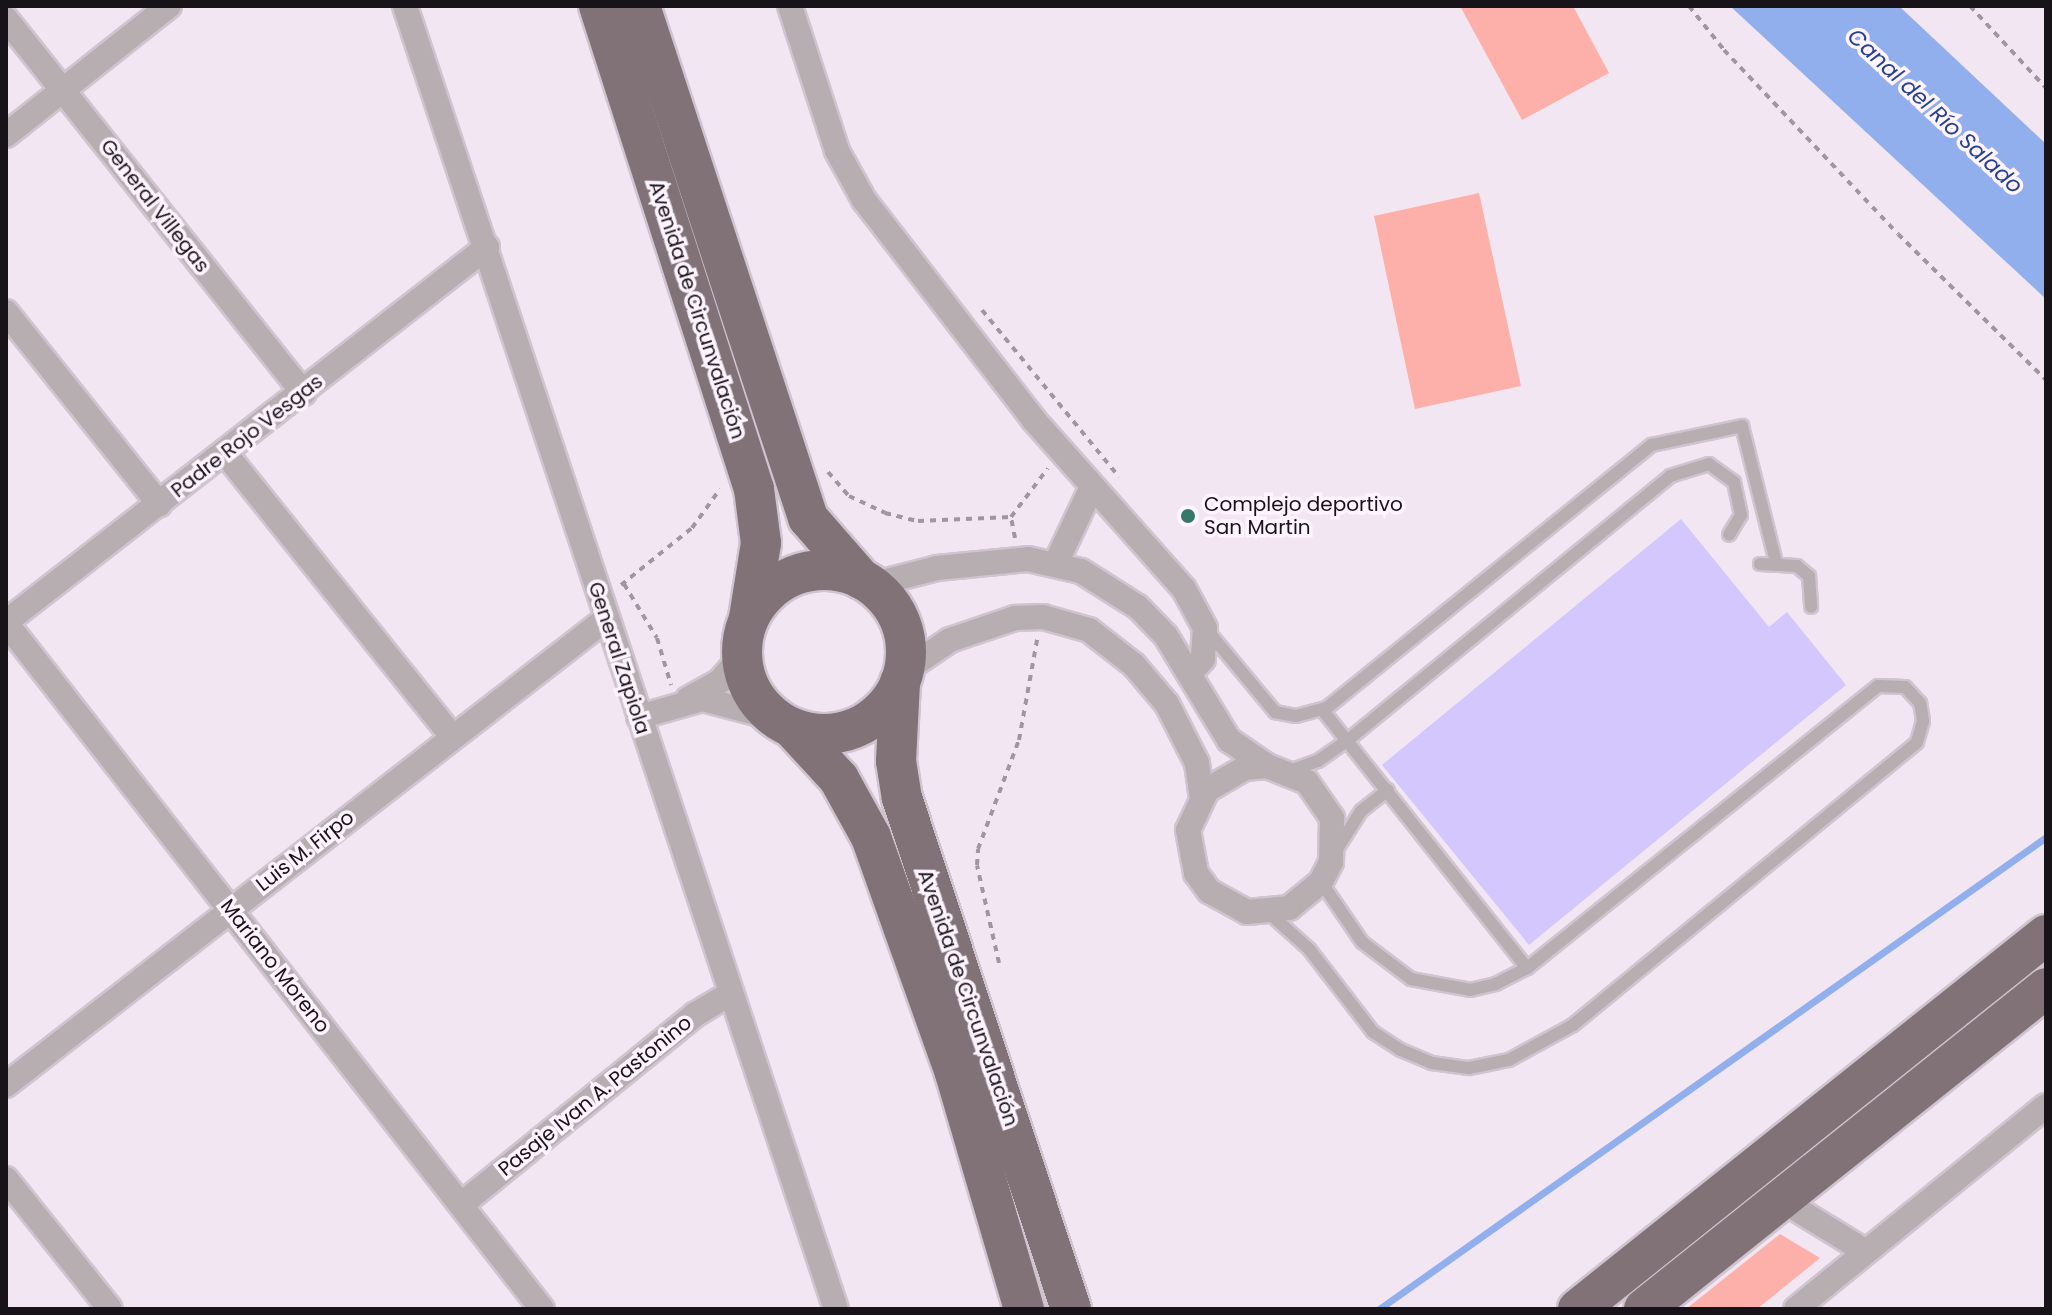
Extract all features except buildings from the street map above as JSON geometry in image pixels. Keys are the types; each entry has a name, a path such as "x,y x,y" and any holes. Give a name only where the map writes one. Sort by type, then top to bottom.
{"highway":[{"name":"Avenida de Circunvalación","path":"599,6 754,489 761,543 745,631 743,671 754,696 839,779 871,837 955,1073 1024,1309"},
{"name":"Avenida de Circunvalación","path":"640,6 808,518 900,621 906,648 896,761 902,798 1071,1309"},
{"path":"745,631 764,595 786,579 812,570 839,571 866,582"},
{"path":"783,723 821,735 848,732 872,720 902,676"},
{"path":"1578,1309 2046,935"},
{"path":"1644,1309 2030,1005"}],"street":[{"path":"6,135 169,6"},
{"name":"General Zapiola","path":"405,6 836,1309"},
{"path":"790,6 849,179 1061,452 1184,589 1205,628 1203,659 1190,673"},
{"name":"General Villegas","path":"6,19 303,393"},
{"name":"Padre Rojo Vesgas","path":"6,623 487,247"},
{"path":"6,312 159,504"},
{"path":"225,453 452,736"},
{"path":"1056,563 1092,487"},
{"path":"866,582 937,568 1020,559 1056,563 1081,571 1138,607 1190,673 1218,726 1277,768 1307,782 1332,818 1326,872 1289,908 1269,913 1226,904 1196,873 1188,830 1202,798 1224,776 1277,768"},
{"path":"902,676 950,640 1015,618 1034,617 1089,630 1134,665 1184,732 1201,777 1202,798"},
{"name":"Luis M. Firpo","path":"6,1085 606,619"},
{"name":"Mariano Moreno","path":"6,623 542,1309"},
{"path":"680,703 720,681 734,665 745,631"},
{"path":"639,717 702,699 783,723"},
{"name":"Pasaje Ivan A. Pastonino","path":"462,1204 696,1014 731,993"},
{"path":"1796,1309 2046,1106"},
{"path":"6,1179 110,1309"},
{"path":"1780,1199 1865,1251"}],"lane":[{"path":"1205,628 1275,712 1284,717 1326,708 1652,445 1742,426 1776,562"},
{"path":"1277,768 1318,761 1348,740 1670,476 1709,464 1734,482 1741,515 1729,535"},
{"path":"1760,564 1776,562 1797,566 1809,576 1811,607"},
{"path":"1269,913 1309,949 1373,1032 1401,1050 1432,1063 1469,1068 1509,1060 1573,1025 1917,742 1923,721 1920,703 1905,687 1878,686 1527,968 1471,990 1411,979 1362,942 1326,872 1346,830 1388,790"},
{"path":"1326,708 1323,711 1527,968"}],"path":[{"path":"1689,6 1887,223 2046,380"},
{"path":"1970,6 2046,88"},
{"path":"979,306 1129,489"},
{"path":"1020,559 1011,517 1080,429"},
{"path":"624,584 657,638 680,703"},
{"path":"999,963 977,865 978,849 1023,725 1037,643 1034,617"}],"shaded area":[{"path":"1460,6 1573,6 1609,73 1522,120"},
{"path":"1479,193 1521,386 1415,409 1374,216"},
{"path":"1780,1234 1820,1258 1757,1309 1686,1309"}],"water":[{"name":"Canal del Río Salado","path":"1730,6 1899,6 2046,144 2046,299"}],"waterway":[{"path":"1379,1309 2046,837"}],"place":[{"name":"Complejo deportivo San Martin","path":"1188,516"}]}
